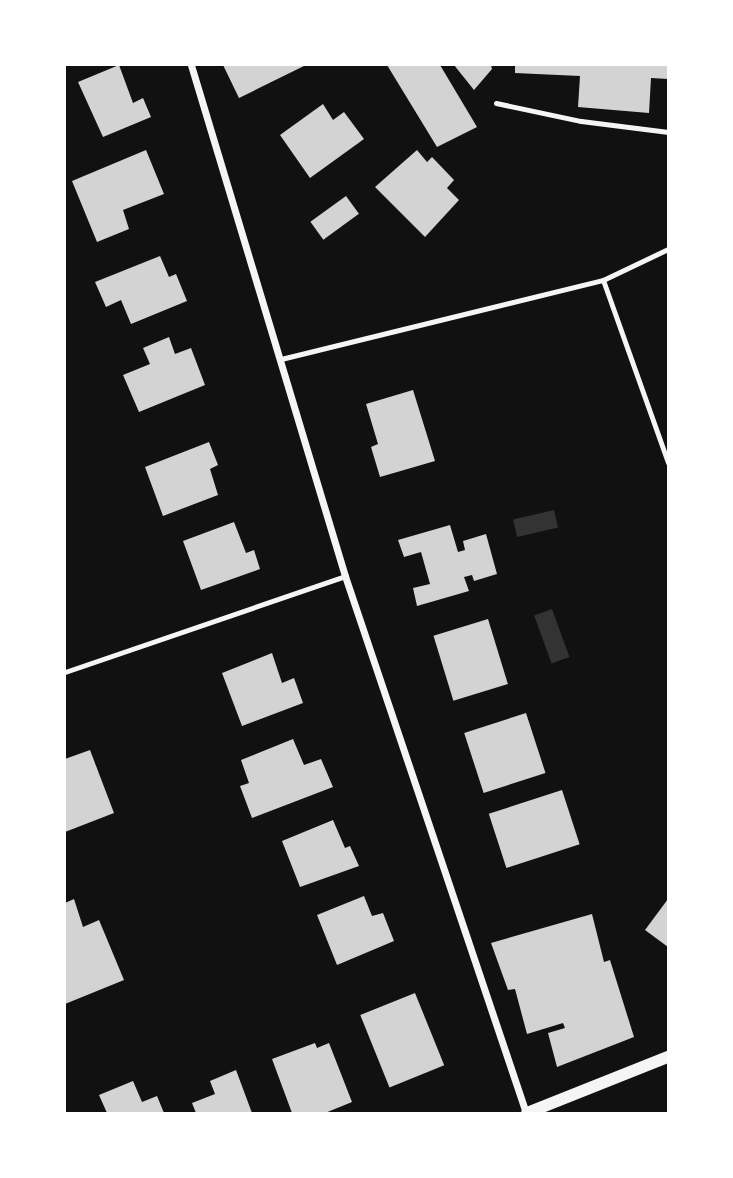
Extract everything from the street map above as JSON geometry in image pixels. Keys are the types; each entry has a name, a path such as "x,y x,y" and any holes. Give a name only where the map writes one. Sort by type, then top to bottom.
{"street":[{"path":"191,65 345,576 527,1113 668,1057"}],"lane":[{"path":"496,103 581,121 668,132"},
{"path":"281,359 603,280 668,249"},
{"path":"603,280 668,463"},
{"path":"65,672 345,576"}],"shaded area":[{"path":"554,510 558,528 517,537 513,519"},
{"path":"552,609 569,657 552,663 534,615"}],"building":[{"path":"119,65 133,103 143,98 151,117 103,137 78,82"},
{"path":"223,65 306,65 239,98"},
{"path":"387,65 440,65 477,127 437,147"},
{"path":"454,65 491,65 492,69 474,90"},
{"path":"515,65 668,65 668,79 651,78 649,113 578,107 580,76 515,73"},
{"path":"323,104 333,120 344,112 364,139 310,178 280,135"},
{"path":"146,150 164,194 123,210 129,229 97,242 72,181"},
{"path":"417,150 427,162 432,157 454,180 447,188 459,200 425,237 375,187"},
{"path":"346,196 359,214 323,240 310,222"},
{"path":"160,256 169,277 176,274 187,301 131,324 121,300 106,307 95,282"},
{"path":"169,337 175,354 191,348 205,385 139,412 123,375 150,364 143,348"},
{"path":"413,390 435,461 380,477 371,447 378,444 366,404"},
{"path":"209,442 218,465 210,469 218,495 163,516 145,467"},
{"path":"234,522 246,553 254,550 260,569 201,590 183,541"},
{"path":"450,525 458,552 465,550 463,541 486,534 497,574 474,581 472,575 464,577 469,591 417,606 413,588 430,584 421,552 404,557 398,540"},
{"path":"488,619 508,684 453,701 433,636"},
{"path":"272,653 282,683 294,678 303,703 242,726 222,673"},
{"path":"526,713 545,773 484,793 464,733"},
{"path":"293,739 304,765 321,759 333,787 252,818 240,786 249,783 241,760"},
{"path":"90,750 114,813 65,832 65,759"},
{"path":"562,790 580,844 506,868 489,814"},
{"path":"333,820 345,848 350,846 359,866 300,887 282,841"},
{"path":"364,896 372,916 383,913 394,941 337,965 317,915"},
{"path":"74,899 83,927 99,920 124,980 65,1004 65,903"},
{"path":"668,899 668,947 645,930"},
{"path":"592,914 604,962 610,960 634,1037 557,1067 548,1033 565,1028 563,1023 527,1034 515,989 508,990 491,943"},
{"path":"415,993 444,1065 390,1087 360,1015"},
{"path":"315,1043 317,1048 329,1043 352,1102 325,1113 292,1113 272,1059"},
{"path":"236,1070 252,1113 196,1113 192,1103 215,1094 210,1081"},
{"path":"133,1081 142,1102 157,1096 164,1113 107,1113 99,1095"}]}
